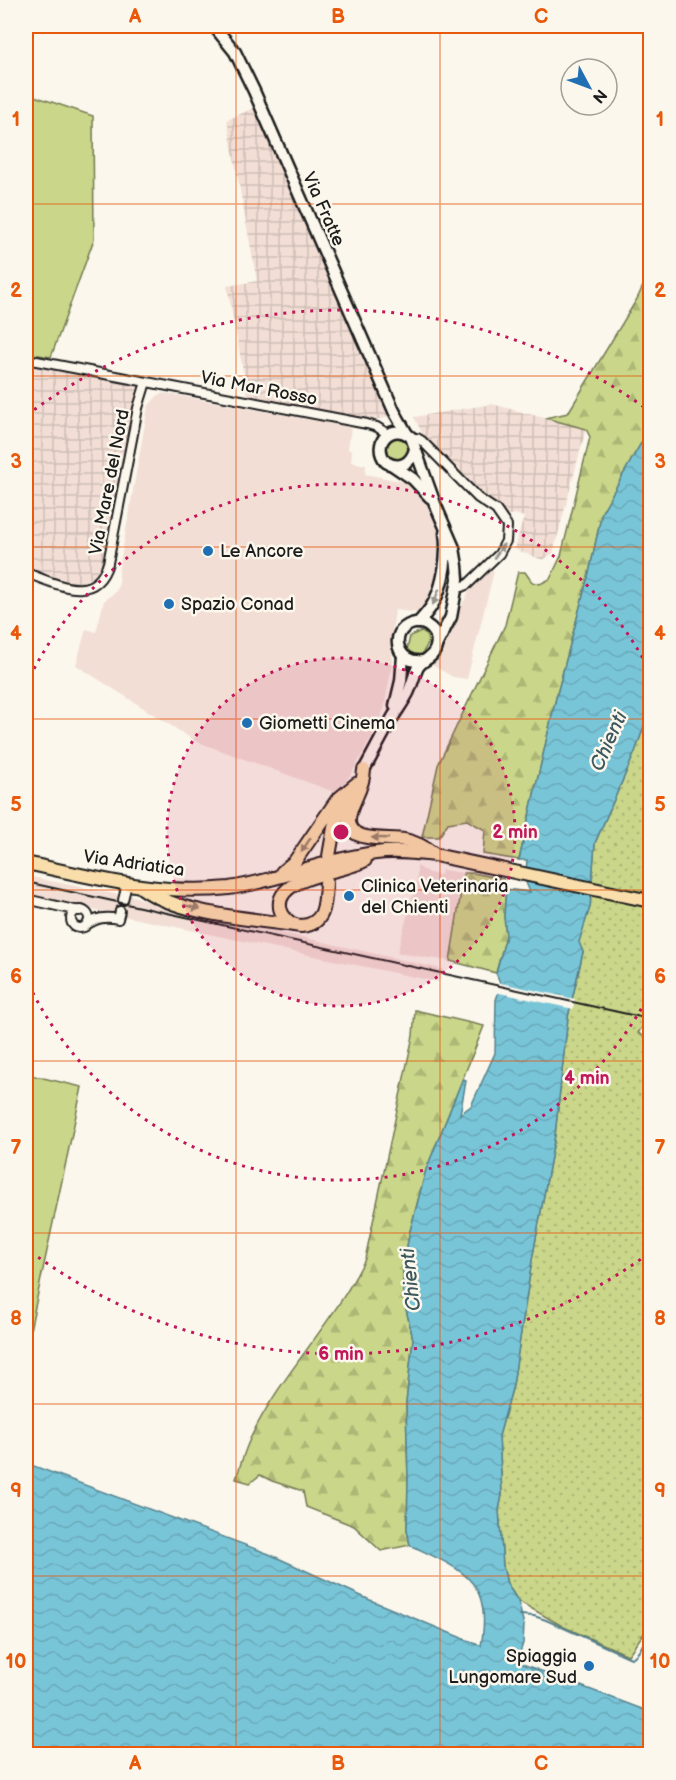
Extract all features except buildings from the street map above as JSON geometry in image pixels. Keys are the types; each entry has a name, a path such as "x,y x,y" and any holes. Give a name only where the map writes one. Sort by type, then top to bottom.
{"main road":[{"name":"Via Fratte","path":"214,26 235,52 254,91 394,411 411,441 456,557 457,589 451,617 432,655 418,667 407,694 364,770"},
{"path":"380,443 394,422 394,411"},
{"path":"388,433 397,431 411,441 408,462 394,466"},
{"name":"Via Fratte","path":"380,443 382,457 423,488 435,504"},
{"name":"Via Fratte","path":"393,717 401,681 403,656 399,648 399,636 407,626 418,623 430,609 439,592 446,553 444,524"},
{"path":"418,623 432,629 436,635 437,644"},
{"path":"403,656 411,661 423,661"},
{"path":"329,856 335,822 364,770"},
{"path":"364,770 362,786 349,815 352,830 367,838 415,843 439,856"},
{"path":"273,878 295,861 331,808 356,784"},
{"path":"296,926 286,920 281,911 280,900 286,889 296,882 350,867 376,853 439,856 651,901"},
{"name":"Via Adriatica","path":"26,863 133,885 166,889 206,889 229,888 376,853"},
{"path":"133,885 156,897 191,907 296,926 309,925 320,918 324,909 326,882"}],"street":[{"name":"Via Mar Rosso","path":"26,359 367,424 388,433"},
{"name":"Via Mare del Nord","path":"26,573 78,589 92,585 104,574 138,408 146,382"},
{"path":"367,424 376,433 380,443"},
{"path":"411,441 417,438 422,441 472,492 496,510 507,526 506,541 499,554 468,584 457,589"},
{"path":"123,900 133,885"},
{"path":"26,899 84,912 88,917 86,925"},
{"path":"55,905 77,928 82,928 95,920 119,915"},
{"path":"71,920 74,913 79,911"}],"shaded area":[{"path":"256,107 390,411 387,417 365,419 248,397 227,286 257,281 227,120"},
{"path":"26,364 134,384 137,387 104,560 101,570 94,577 79,583 26,567"},
{"path":"164,393 351,427 348,449 352,451 351,462 366,465 365,474 415,484 432,510 442,541 442,559 436,586 430,600 420,613 395,610 390,645 393,660 384,709 352,773 337,793 195,741 76,665 86,629 96,632 104,601 116,591 119,583 119,569 148,407 157,396"},
{"path":"492,404 586,429 553,553 543,560 514,549 524,517 515,514 504,516 459,475 423,435 414,417"},
{"path":"484,571 494,571 467,679 453,677 432,665 473,583"},
{"path":"417,866 429,873 441,875 442,870 464,873 450,961 397,953 417,881"},
{"path":"26,876 127,898 133,896 149,902 443,970 438,982 123,916 123,912 116,915 26,894"}],"green space":[{"path":"26,74 34,96 93,116 94,239 51,357 26,353"},
{"path":"650,271 650,421 645,436 602,512 519,860 483,854 485,830 467,820 448,823 439,837 422,837 438,765 505,625 518,572 525,572 532,582 540,584 550,579 561,556 590,437 586,429 545,418 568,413 637,299"},
{"path":"399,435 406,440 410,449 406,459 397,462 389,455 387,440"},
{"path":"421,631 427,635 428,644 422,654 415,656 407,650 410,636"},
{"path":"650,709 650,1020 638,1033 650,1040 650,1625 628,1655 564,1627 518,1601 507,1584 503,1567 499,1510 502,1495 499,1436 513,1385 532,1260 555,1135 568,1017 583,952 578,942 590,907 595,843 635,752"},
{"path":"464,873 503,879 506,889 504,916 506,936 496,973 450,961"},
{"path":"415,1010 484,1026 426,1170 409,1235 403,1270 403,1296 413,1339 406,1403 407,1530 410,1545 381,1551 354,1526 306,1507 303,1491 260,1475 250,1483 236,1479 248,1444 262,1416 338,1305 365,1259 413,1036"},
{"path":"26,1074 82,1087 26,1349"}],"water":[{"name":"Chienti","path":"650,421 650,709 635,752 595,843 590,907 579,942 583,952 568,1017 555,1135 532,1260 513,1385 499,1436 502,1495 499,1510 503,1567 507,1584 518,1601 524,1625 523,1643 517,1662 650,1712 650,1754 26,1754 26,1463 269,1554 370,1600 481,1646 484,1623 478,1591 458,1570 410,1545 407,1530 406,1403 413,1339 403,1296 403,1270 409,1235 426,1170 463,1078 466,1081 460,1114 471,1106 495,1053 496,1000 501,985 496,973 506,936 504,916 506,889 530,892 525,880 527,860 519,860 602,512 645,436"}],"pier":[{"path":"496,982 575,999 573,1009 495,992"}],"waterway":[{"path":"520,1615 546,1620 631,1658 640,1650 650,1630"}],"railway":[{"path":"26,882 650,1019"}],"place":[{"name":"Le Ancore","path":"208,551"},
{"name":"Spazio Conad","path":"169,604"},
{"name":"Giometti Cinema","path":"247,723"},
{"name":"Clinica Veterinaria del Chienti","path":"349,896"},
{"name":"Spiaggia Lungomare Sud","path":"589,1666"}]}
